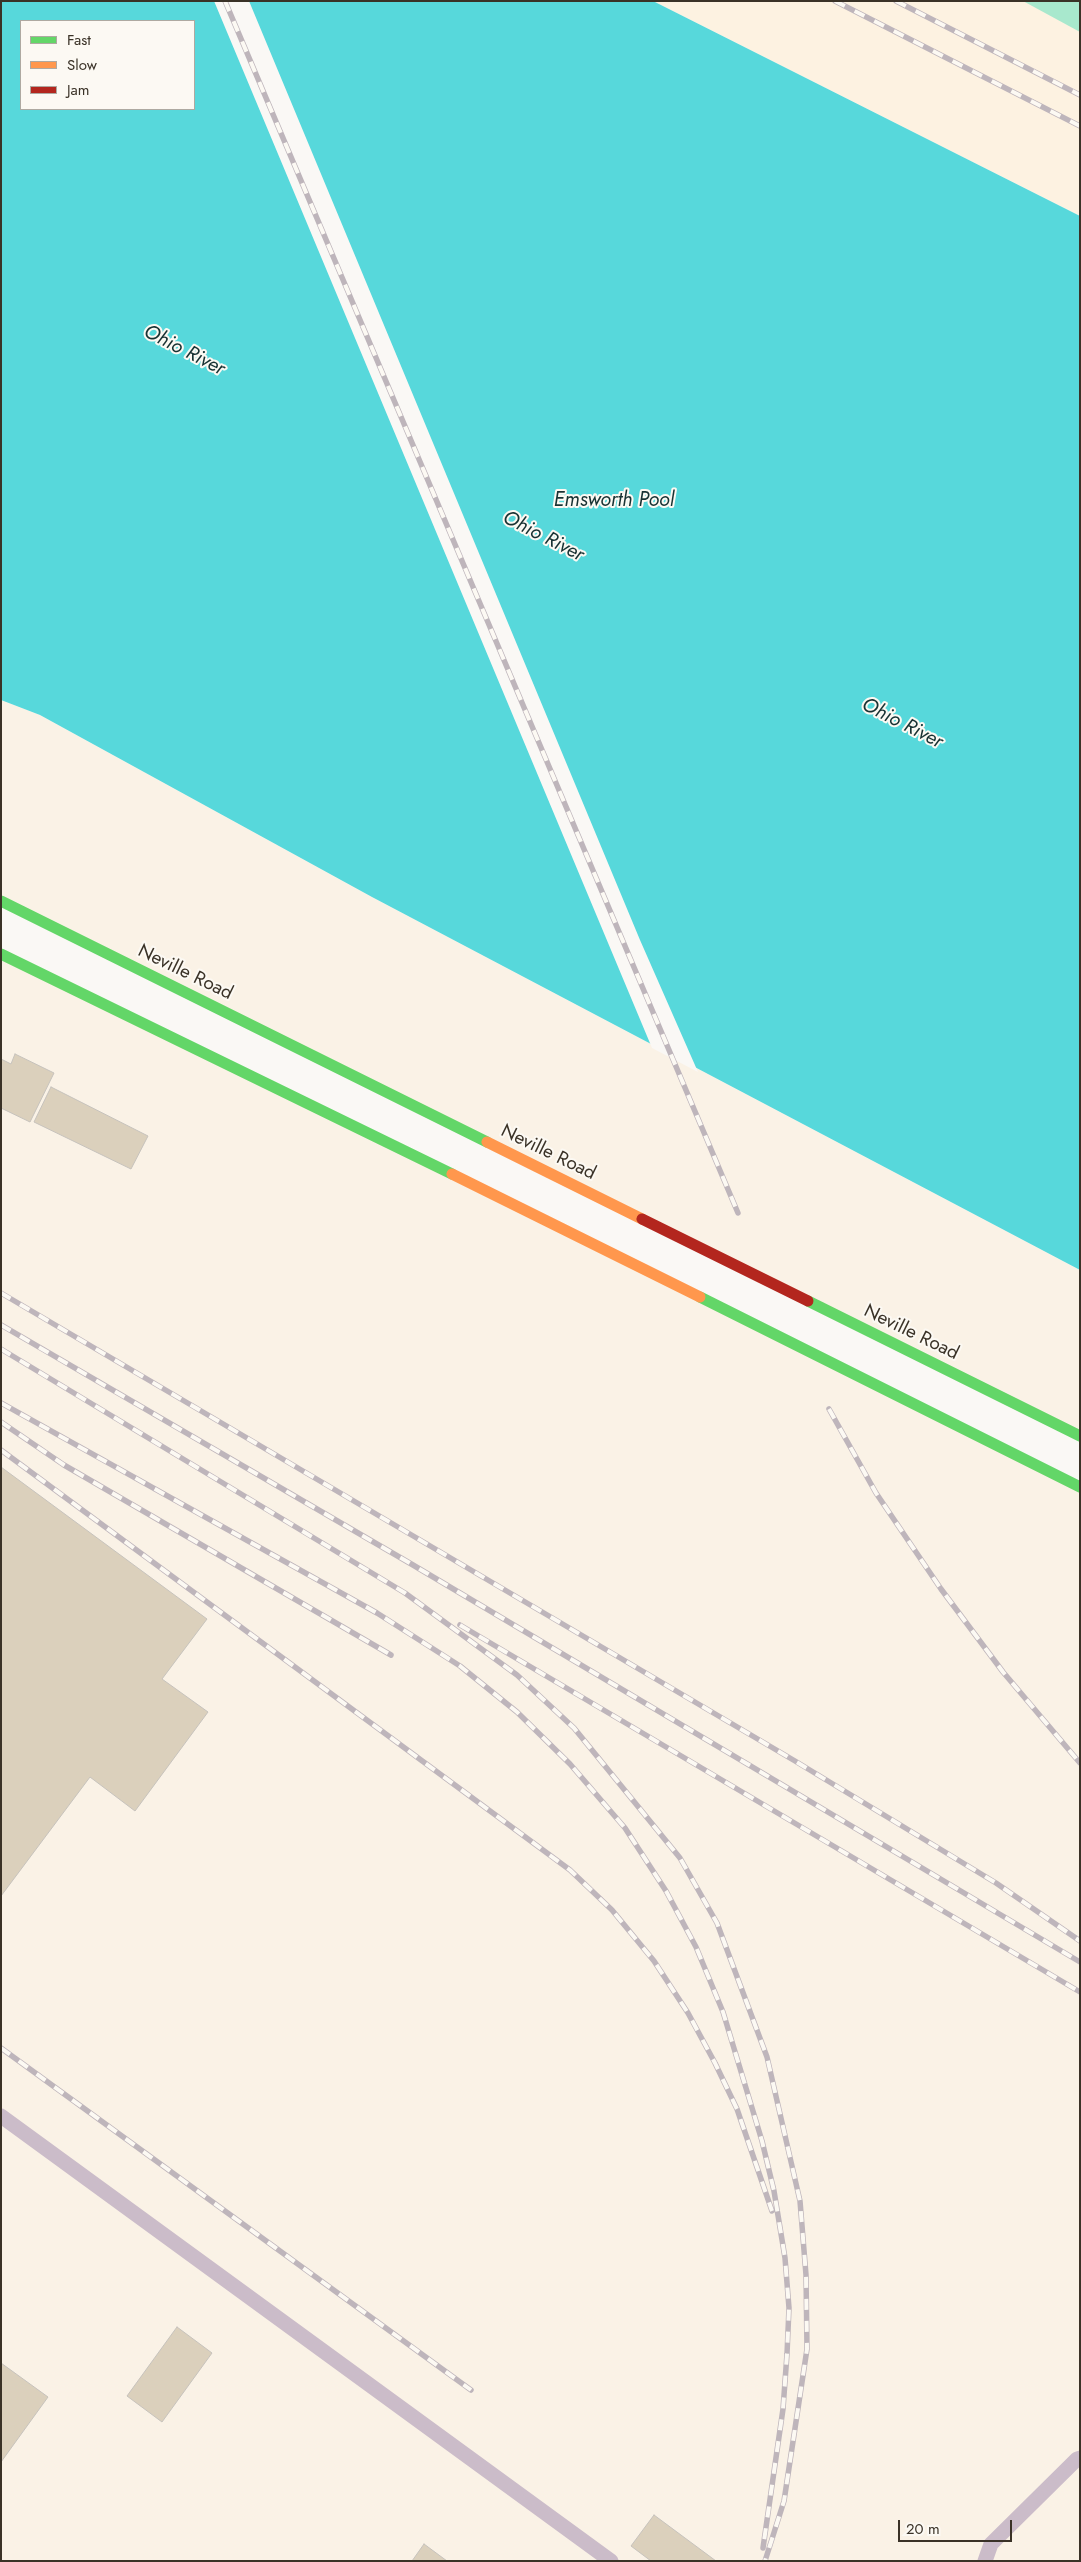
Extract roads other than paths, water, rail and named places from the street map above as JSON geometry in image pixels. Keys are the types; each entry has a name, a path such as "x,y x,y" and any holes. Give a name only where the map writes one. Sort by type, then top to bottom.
{"main road":[{"name":"Neville Road","path":"1,901 1080,1436"},
{"path":"1,954 341,1118 1080,1487"}],"lane":[{"path":"1,2116 611,2561"},
{"path":"985,2561 991,2544 1076,2459 1080,2458"}],"water":[{"name":"Emsworth Pool","path":"1,1 653,1 1080,216 1080,1270 372,897 40,715 1,700"}],"railway":[{"path":"225,1 738,1213"},
{"path":"835,1 1080,126"},
{"path":"896,1 1080,95"},
{"path":"1,1293 795,1761 996,1883 1080,1941"},
{"path":"1,1325 413,1565 1080,1962"},
{"path":"1,1349 405,1593 517,1675 574,1728 680,1858 717,1923 767,2057 800,2201 806,2275 807,2349 784,2501 765,2561"},
{"path":"1,1403 377,1613 460,1666 517,1712 570,1764 625,1828 666,1891 696,1947 723,2012 762,2141 774,2191 785,2258 789,2308 783,2409 763,2548"},
{"path":"829,1409 876,1493 941,1589 1003,1672 1080,1763"},
{"path":"1,1422 64,1465 391,1655"},
{"path":"1,1450 570,1870 612,1910 654,1961 688,2013 715,2063 737,2109 772,2211"},
{"path":"460,1625 1080,1992"},
{"path":"1,2048 471,2390"}],"water label":[{"name":"Ohio River","path":"184,351"},
{"name":"Ohio River","path":"543,537"},
{"name":"Ohio River","path":"902,724"}]}
